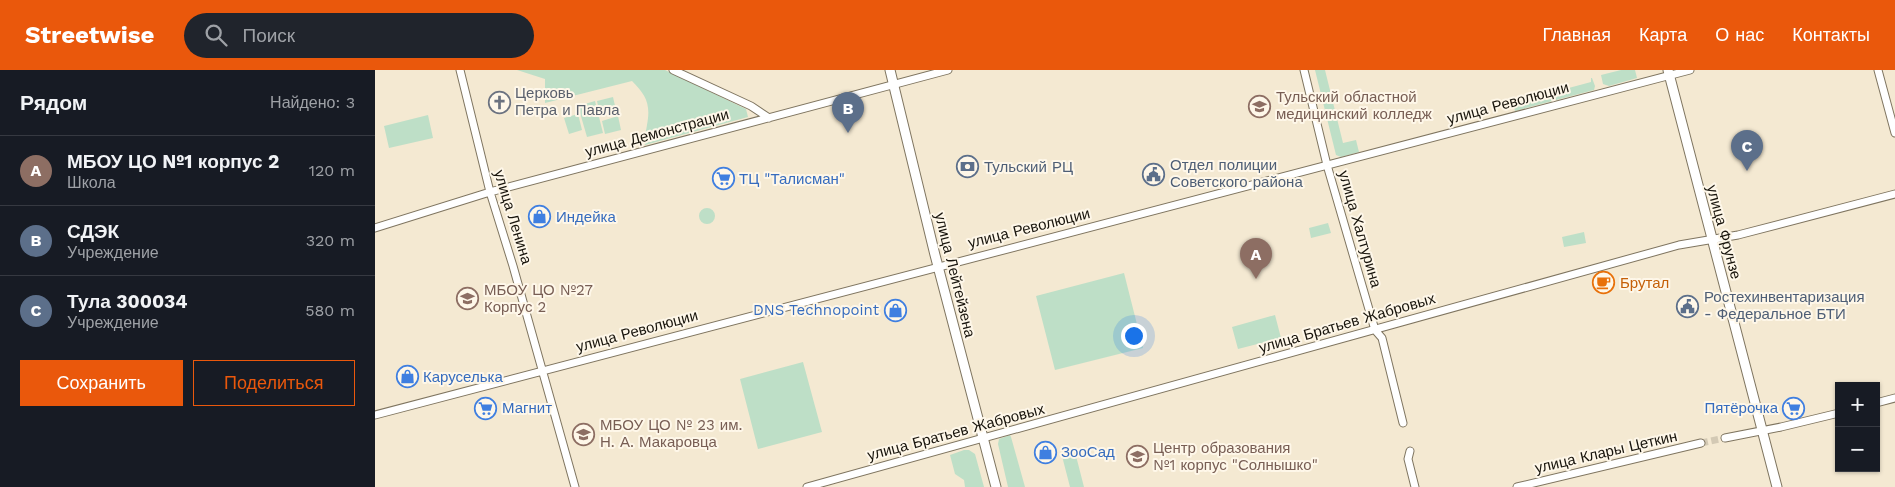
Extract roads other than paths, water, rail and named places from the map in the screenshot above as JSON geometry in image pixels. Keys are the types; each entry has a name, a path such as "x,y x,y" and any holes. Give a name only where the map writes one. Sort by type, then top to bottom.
{"street":[{"name":"улица Ленина","path":"460,70 490,192 575,487"},
{"path":"673,70 751,106 769,118"},
{"name":"улица Лейтейзена","path":"890,70 938,266 996,487"},
{"name":"улица Демонстрации","path":"375,228 490,192 948,70"},
{"name":"улица Халтурина","path":"1304,70 1327,166 1375,330 1382,338 1403,423"},
{"name":"улица Революции","path":"375,414 1327,166 1668,73 1690,70"},
{"path":"1877,70 1895,133"},
{"name":"улица Фрунзе","path":"1668,73 1777,487"},
{"name":"улица Братьев Жабровых","path":"807,487 1679,245 1738,235 1895,194"},
{"path":"1880,403 1895,398"},
{"path":"1725,438 1835,415"},
{"name":"улица Клары Цеткин","path":"1517,487 1701,443"},
{"path":"1410,451 1408,459 1415,487"}],"tunnel":[{"path":"1701,443 1725,438"}],"place":[{"name":"Церковь Петра и Павла","path":"499,102"},
{"name":"Тульский областной медицинский колледж","path":"1260,106"},
{"name":"СДЭК","path":"848,133"},
{"name":"Тульский РЦ","path":"968,167"},
{"name":"Тула 300034","path":"1747,171"},
{"name":"Отдел полиции Советского района","path":"1154,174"},
{"name":"ТЦ \"Талисман\"","path":"723,179"},
{"name":"Индейка","path":"540,217"},
{"name":"МБОУ ЦО №1 корпус 2","path":"1256,279"},
{"name":"Брутал","path":"1604,283"},
{"name":"МБОУ ЦО №27 Корпус 2","path":"468,299"},
{"name":"Ростехинвентаризация - Федеральное БТИ","path":"1688,306"},
{"name":"DNS Technopoint","path":"895,310"},
{"name":"Каруселька","path":"407,377"},
{"name":"Магнит","path":"486,408"},
{"name":"Пятёрочка","path":"1794,408"},
{"name":"МБОУ ЦО № 23 им. Н. А. Макаровца","path":"584,434"},
{"name":"ЗооСад","path":"1045,452"},
{"name":"Центр образования №1 корпус \"Солнышко\"","path":"1137,457"}]}
